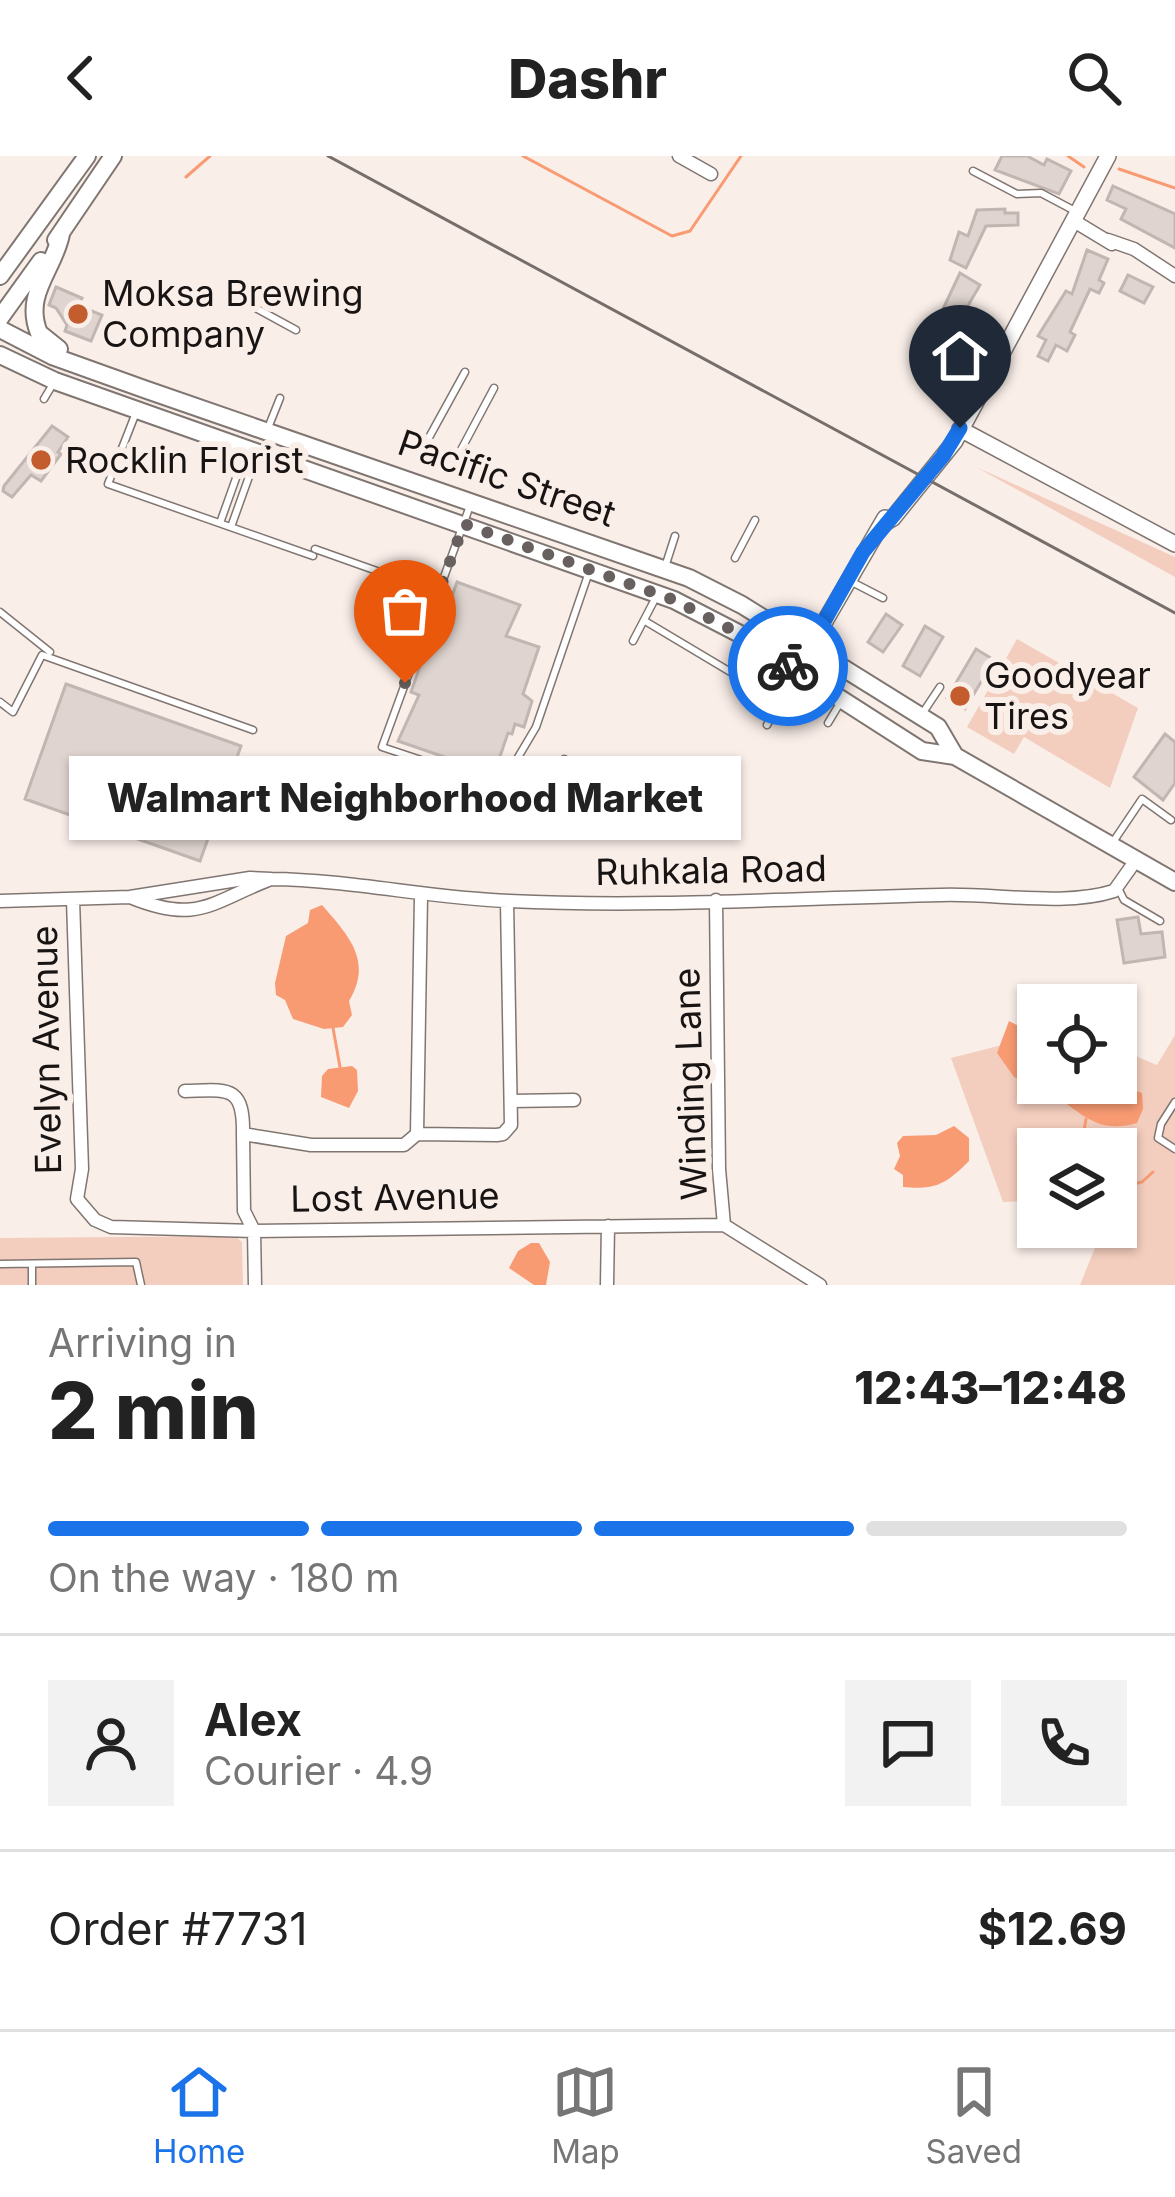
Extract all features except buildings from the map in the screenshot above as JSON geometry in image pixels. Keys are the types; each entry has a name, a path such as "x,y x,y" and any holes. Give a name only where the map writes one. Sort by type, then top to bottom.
{"main road":[{"path":"0,276 87,156"},
{"path":"0,318 113,156"},
{"path":"0,256 20,232 42,218"},
{"path":"61,233 57,256 36,292 33,313 38,333 57,348 110,368 123,382"},
{"name":"Pacific Street","path":"0,329 52,356 123,382 472,500 718,591 938,727 955,756"},
{"name":"Pacific Street","path":"0,355 22,374 55,381 700,611 922,751 955,756 1174,879"},
{"path":"252,451 266,443 317,460 335,455"}],"street":[{"path":"679,156 711,174"},
{"path":"796,671 887,513 960,428 1108,156"},
{"path":"1076,217 1130,255 1175,276"},
{"path":"960,428 1175,544"},
{"path":"1118,888 1136,860"},
{"name":"Ruhkala Road","path":"0,902 130,897 250,878 326,881 421,896 507,902 947,894 1088,897 1118,888"},
{"name":"Ruhkala Road","path":"130,897 160,908 198,910 271,879"},
{"path":"417,1134 421,896"},
{"name":"Evelyn Avenue","path":"73,900 82,1169 77,1199"},
{"name":"Winding Lane","path":"716,900 719,1169 724,1226 820,1285"},
{"path":"243,1134 311,1145 404,1145 417,1134 503,1134 511,1125 507,902"},
{"path":"185,1090 225,1090 244,1111 244,1211 254,1231 255,1285"},
{"path":"511,1101 574,1100"},
{"name":"Lost Avenue","path":"77,1199 95,1220 111,1227 254,1231 724,1226"},
{"path":"608,1226 608,1285"}],"lane":[{"path":"973,171 1017,194 1040,193 1076,217"},
{"path":"252,306 296,331"},
{"path":"421,452 465,371"},
{"path":"44,399 55,381"},
{"path":"454,463 494,388"},
{"path":"267,431 280,398"},
{"path":"137,410 109,484 436,592"},
{"path":"220,523 252,451"},
{"path":"231,527 252,451"},
{"path":"472,500 382,747 496,784 504,781 536,727 590,569"},
{"path":"735,558 755,520"},
{"path":"665,568 675,536"},
{"path":"847,579 883,598"},
{"path":"633,641 658,594"},
{"path":"0,612 50,652"},
{"path":"645,621 779,701"},
{"path":"0,702 13,712 42,655 254,730"},
{"path":"767,725 796,671"},
{"path":"921,716 940,687"},
{"path":"828,723 842,700"},
{"path":"564,759 620,790"},
{"path":"1112,845 1142,799 1174,820"},
{"path":"661,808 698,827"},
{"path":"1118,888 1124,900 1160,921"},
{"path":"1173,1109 1158,1138 1175,1149"},
{"path":"0,1264 136,1262 141,1285"},
{"path":"32,1264 32,1285"}],"shaded area":[{"path":"976,467 1175,557 1175,577"},
{"path":"1017,639 1138,708 1110,788 1024,737 1014,754 967,727"},
{"path":"322,905 349,938 359,973 349,1001 352,1015 343,1027 324,1029 293,1019 285,1000 276,995 275,983 286,936 308,923 310,910"},
{"path":"1009,1021 1017,1025 1017,1079 997,1053"},
{"path":"1175,1035 1175,1285 1080,1285 1095,1248 1137,1248 1137,1128 1017,1128 1017,1202 1003,1202 951,1058 1017,1041 1017,1104 1137,1104 1137,1057 1157,1065"},
{"path":"352,1066 357,1070 358,1091 349,1108 321,1097 322,1076 328,1069"},
{"path":"1137,1091 1142,1093 1143,1109 1137,1123 1115,1126 1067,1104 1137,1104"},
{"path":"954,1126 969,1138 969,1161 940,1184 903,1187 903,1175 894,1169 900,1156 897,1143 903,1136 936,1135"},
{"path":"235,1236 242,1242 243,1285 0,1285 0,1238"},
{"path":"539,1243 550,1262 546,1285 534,1285 509,1268 518,1251"}],"waterway":[{"path":"186,177 210,156"},
{"path":"523,156 672,236 690,231 741,156"},
{"path":"1068,156 1084,167"},
{"path":"1119,169 1175,188"},
{"path":"333,1028 340,1067"},
{"path":"1084,1128 1086,1119"},
{"path":"1137,1183 1153,1172"}],"railway":[{"path":"328,156 1175,613"}],"way so far":[{"path":"405,683 464,524 700,611 788,666"}],"place":[{"name":"Moksa Brewing Company","path":"78,314"},
{"name":"Rocklin Florist","path":"41,460"},
{"name":"Walmart Neighborhood Market","path":"405,683"},
{"name":"Goodyear Tires","path":"960,696"}],"route":[{"path":"788,666 796,671 863,552 955,441 960,428"}]}
